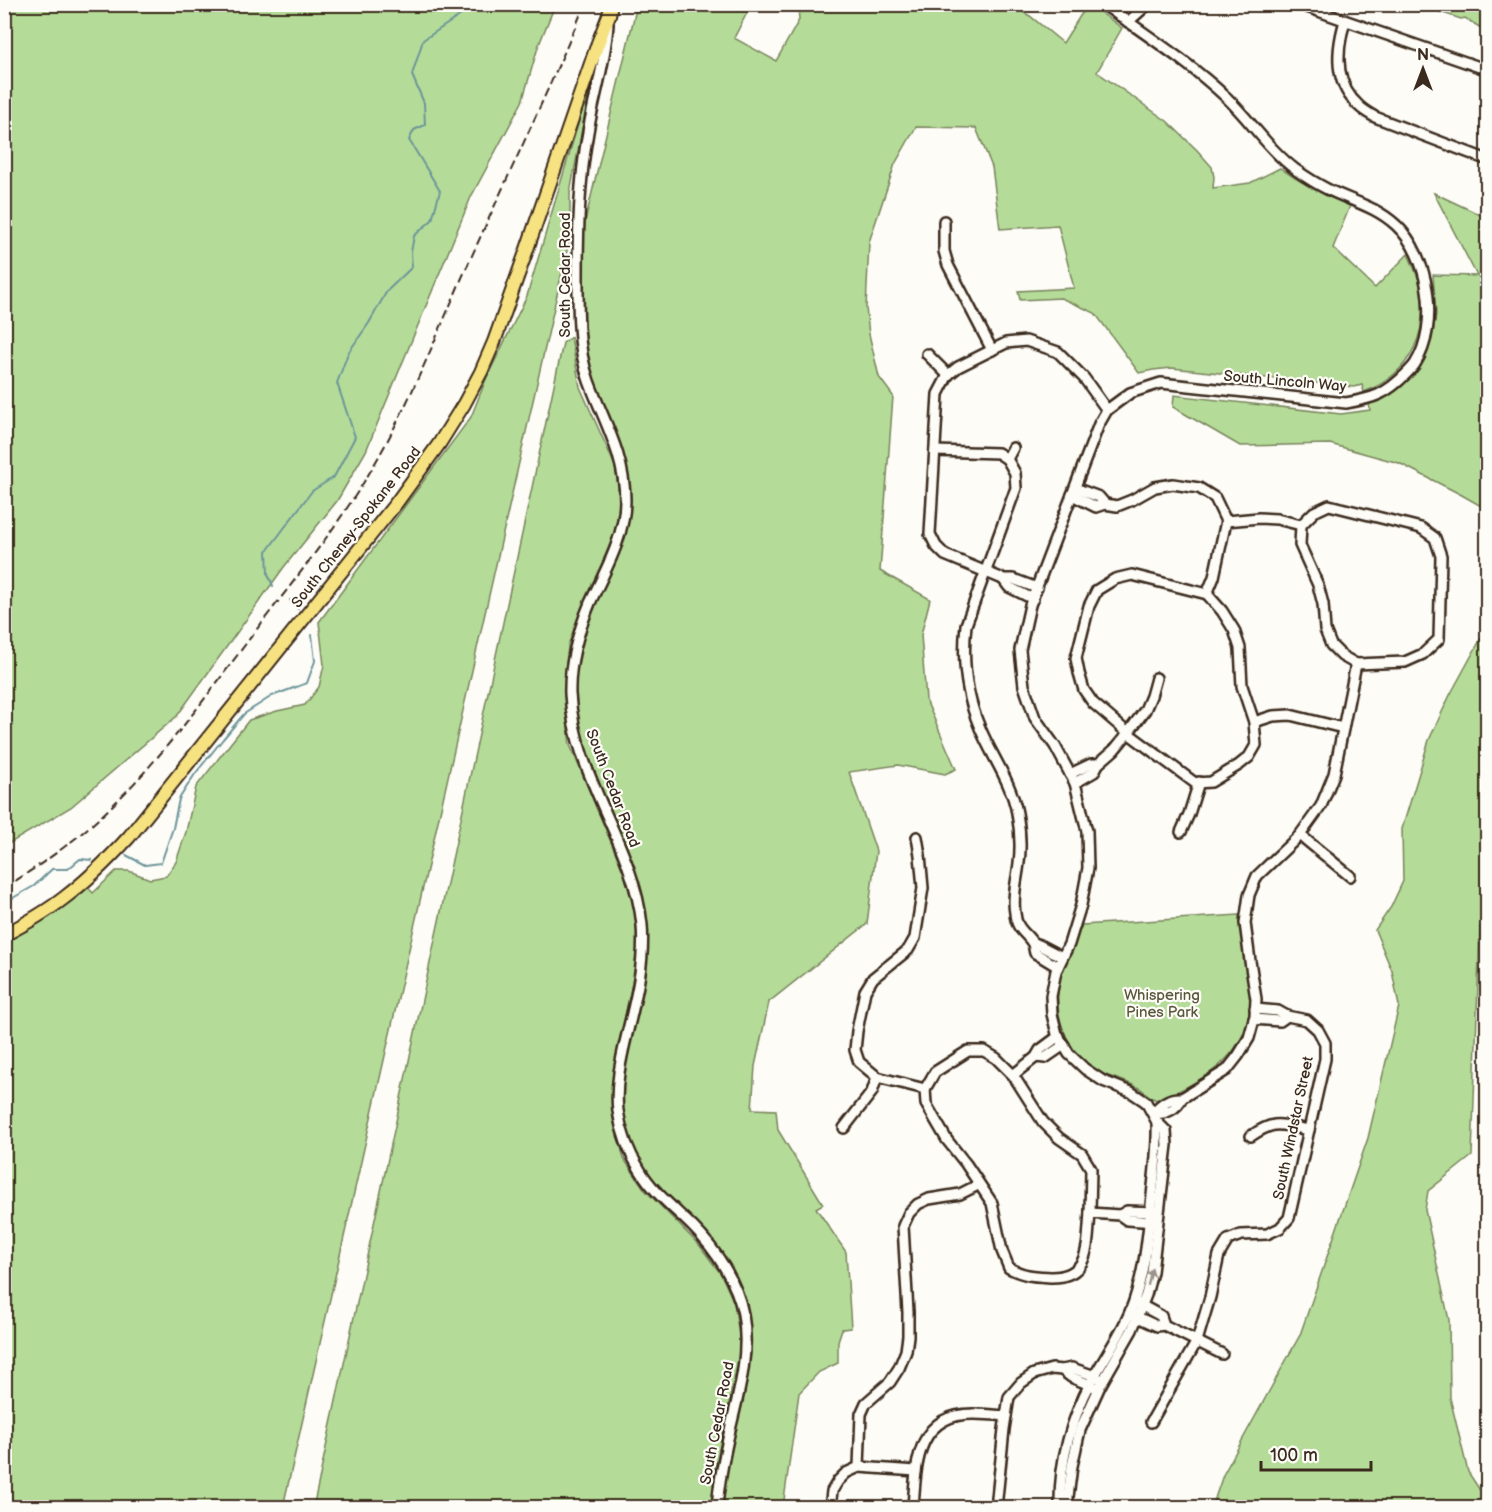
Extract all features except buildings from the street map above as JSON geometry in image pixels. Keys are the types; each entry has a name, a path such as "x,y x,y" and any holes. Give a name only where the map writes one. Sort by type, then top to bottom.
{"main road":[{"name":"South Cheney-Spokane Road","path":"4,935 32,920 64,898 107,861 129,837 397,502 439,444 464,404 494,342 610,10"}],"street":[{"name":"South Lincoln Way","path":"1061,1041 1052,1014 1051,996 1060,962 1082,904 1088,868 1087,831 1073,779 1055,746 1035,718 1024,686 1020,650 1033,599 1099,424 1107,410 1130,393 1161,383 1346,403 1371,399 1393,387 1415,365 1426,340 1428,306 1425,275 1416,250 1396,225 1371,207 1328,190 1296,170 1280,157 1221,93 1199,74 1103,4"},
{"path":"1128,22 1148,4"},
{"path":"1298,4 1488,70"},
{"name":"South Cedar Road","path":"610,10 607,43 581,172 578,249 579,327 582,355 588,379 622,466 625,503 621,534 574,647 570,691 574,729 587,770 634,886 642,924 642,958 637,993 618,1083 618,1111 626,1140 640,1170 662,1197 697,1231 718,1258 733,1284 743,1313 746,1350 741,1386 720,1478 717,1508"},
{"path":"1345,21 1338,56 1340,75 1349,95 1360,107 1375,117 1488,160"},
{"path":"944,221 943,241 946,260 992,350"},
{"path":"1037,588 1013,579 1003,579 945,555 936,546 930,534 938,394 948,375 958,367 1006,343 1026,341 1058,352 1084,378 1107,410"},
{"path":"927,354 948,375"},
{"path":"1007,459 1013,448"},
{"path":"935,451 998,453 1007,459 1015,473 1016,488 966,625 965,669 970,697 981,729 1008,782 1017,812 1020,842 1013,897 1015,917 1020,930 1033,944 1039,945 1060,962"},
{"path":"1073,492 1098,497 1105,504 1118,506 1155,487 1173,484 1199,488 1215,498 1226,521 1214,577 1206,594"},
{"path":"1329,505 1421,528 1435,538 1441,556 1438,639 1423,654 1405,662 1356,664 1342,656 1331,645 1325,630 1323,604 1318,585 1300,544 1301,525 1314,512 1329,505"},
{"path":"1226,521 1259,518 1277,519 1301,525"},
{"path":"1132,575 1206,594 1222,611 1234,630 1240,648 1242,686 1254,722 1256,745 1249,757 1211,782 1195,783 1092,703 1078,674 1076,658 1089,606 1097,590 1115,579 1132,575"},
{"path":"1003,579 1009,587 1033,599"},
{"path":"1155,1118 1160,1105 1174,1097 1182,1098 1227,1070 1249,1038 1256,999 1245,923 1249,895 1257,876 1300,835 1321,806 1334,774 1356,664"},
{"path":"1073,779 1091,764 1098,764 1128,733 1145,710 1156,678"},
{"path":"1254,722 1273,716 1290,715 1343,728"},
{"path":"1181,832 1199,782"},
{"path":"1300,835 1350,876"},
{"path":"917,837 923,888 915,938 908,950 873,978 865,990 856,1031 855,1050 859,1062 877,1077 926,1089"},
{"name":"South Windstar Street","path":"1152,1422 1197,1341 1210,1298 1219,1255 1228,1240 1241,1235 1267,1234 1280,1228 1289,1218 1325,1059 1325,1043 1318,1030 1307,1020 1287,1016 1278,1011 1256,1009"},
{"path":"1254,1019 1280,1021 1287,1016"},
{"path":"1013,1075 1036,1057 1045,1058 1061,1041 1085,1069 1146,1102 1166,1131 1167,1145 1155,1217 1152,1272 1133,1315 1122,1349 1083,1398 1071,1429 1063,1464 1060,1508"},
{"path":"969,1051 984,1051 990,1054 1013,1075 1043,1122 1059,1138 1082,1154 1091,1169 1087,1252 1082,1264 1073,1273 1059,1277 1024,1276 1009,1268 1002,1251 992,1203 947,1140 926,1104 926,1089 935,1072 969,1051"},
{"path":"844,1128 872,1092 877,1077"},
{"path":"1251,1136 1265,1127 1276,1124 1309,1130"},
{"path":"859,1467 861,1414 866,1403 890,1382 906,1352 908,1312 903,1226 909,1213 918,1204 929,1199 960,1194 978,1185"},
{"path":"1090,1213 1120,1215 1127,1211 1155,1217"},
{"path":"1138,1303 1161,1316 1164,1325"},
{"path":"1133,1315 1157,1326 1164,1325 1222,1354"},
{"path":"996,1508 1009,1396 1021,1383 1034,1374 1052,1369 1072,1368 1096,1382"},
{"path":"1068,1508 1071,1470 1080,1430 1096,1382"},
{"path":"913,1508 916,1471 921,1446 928,1432 940,1422 957,1415 1006,1416"},
{"path":"830,1508 832,1491 838,1481 846,1473 859,1467 916,1471"}],"green space":[{"path":"4,5 555,5 538,47 522,102 471,197 366,451 337,501 284,567 177,716 71,807 5,846"},
{"path":"637,5 751,5 734,38 776,61 799,20 798,5 1009,5 1030,16 1063,43 1087,5 1090,5 1122,28 1097,72 1167,121 1197,150 1212,167 1213,188 1250,183 1280,168 1297,180 1350,206 1333,248 1375,288 1408,254 1419,281 1422,299 1420,333 1406,362 1381,384 1364,392 1362,385 1354,387 1172,368 1139,373 1095,313 1061,298 1020,300 1018,291 1074,288 1058,225 1000,229 992,167 976,128 916,127 895,164 869,242 866,308 869,334 879,377 893,396 880,571 930,599 921,635 926,700 956,769 945,774 898,765 849,772 876,851 867,924 769,1002 755,1066 752,1109 776,1110 778,1130 823,1204 816,1208 846,1252 851,1328 842,1329 838,1341 838,1363 819,1372 799,1393 783,1507 722,1507 724,1480 751,1352 748,1313 737,1278 717,1247 661,1190 642,1167 628,1137 623,1109 622,1084 626,1055 646,971 647,936 642,899 631,859 581,745 574,704 576,661 591,614 622,543 629,503 584,356 581,316 583,230"},
{"path":"1419,5 1486,5 1487,30 1465,18 1461,19"},
{"path":"592,77 570,193 570,237 283,1507 5,1507 4,935 83,882 93,893 116,871 129,871 150,879 166,876 176,862 186,832 196,787 249,720 305,705 319,687 324,665 319,622 471,417 487,377 527,296"},
{"path":"1434,193 1487,218 1487,515 1483,507 1399,463 1330,444 1240,446 1173,407 1174,395 1341,414 1370,410 1369,404 1399,389 1416,372 1432,339 1436,314 1433,275 1477,276"},
{"path":"571,337 580,387 615,466 620,500 614,535 568,645 564,694 570,745 624,873 636,915 637,959 613,1075 614,1119 624,1159 645,1190 700,1246 721,1274 734,1303 741,1347 714,1473 712,1507 313,1508 563,343"},
{"path":"1487,579 1488,926 1480,927 1472,1156 1428,1191 1425,1210 1449,1320 1450,1398 1468,1472 1487,1501 1487,1507 1212,1507 1223,1475 1300,1335 1368,1138 1399,1006 1392,971 1375,930 1391,907 1403,881 1402,829 1429,740 1450,695 1485,631"},
{"name":"Whispering Pines Park","path":"1239,915 1249,981 1250,1006 1248,1019 1237,1046 1218,1066 1195,1082 1158,1100 1133,1085 1101,1073 1080,1057 1072,1047 1061,1023 1058,997 1063,970 1082,925"}],"waterway":[{"path":"273,586 268,574 267,551 312,491 334,477 355,437 337,383 348,353 369,323 387,291 412,267 411,252 414,236 432,220 440,191 409,140 414,130 425,125 424,103 412,75 423,40 464,13 466,4"},
{"path":"290,600 298,609"},
{"path":"126,855 145,865 161,863 173,828 179,799 195,774 223,739 244,714 272,696 307,683 315,661 312,635"},
{"path":"4,903 34,886 52,869 68,869 80,859 92,860"}],"railway":[{"path":"4,888 52,856 85,830 116,802 153,762 206,697 309,561 359,490 386,443 431,350 585,4"}]}
